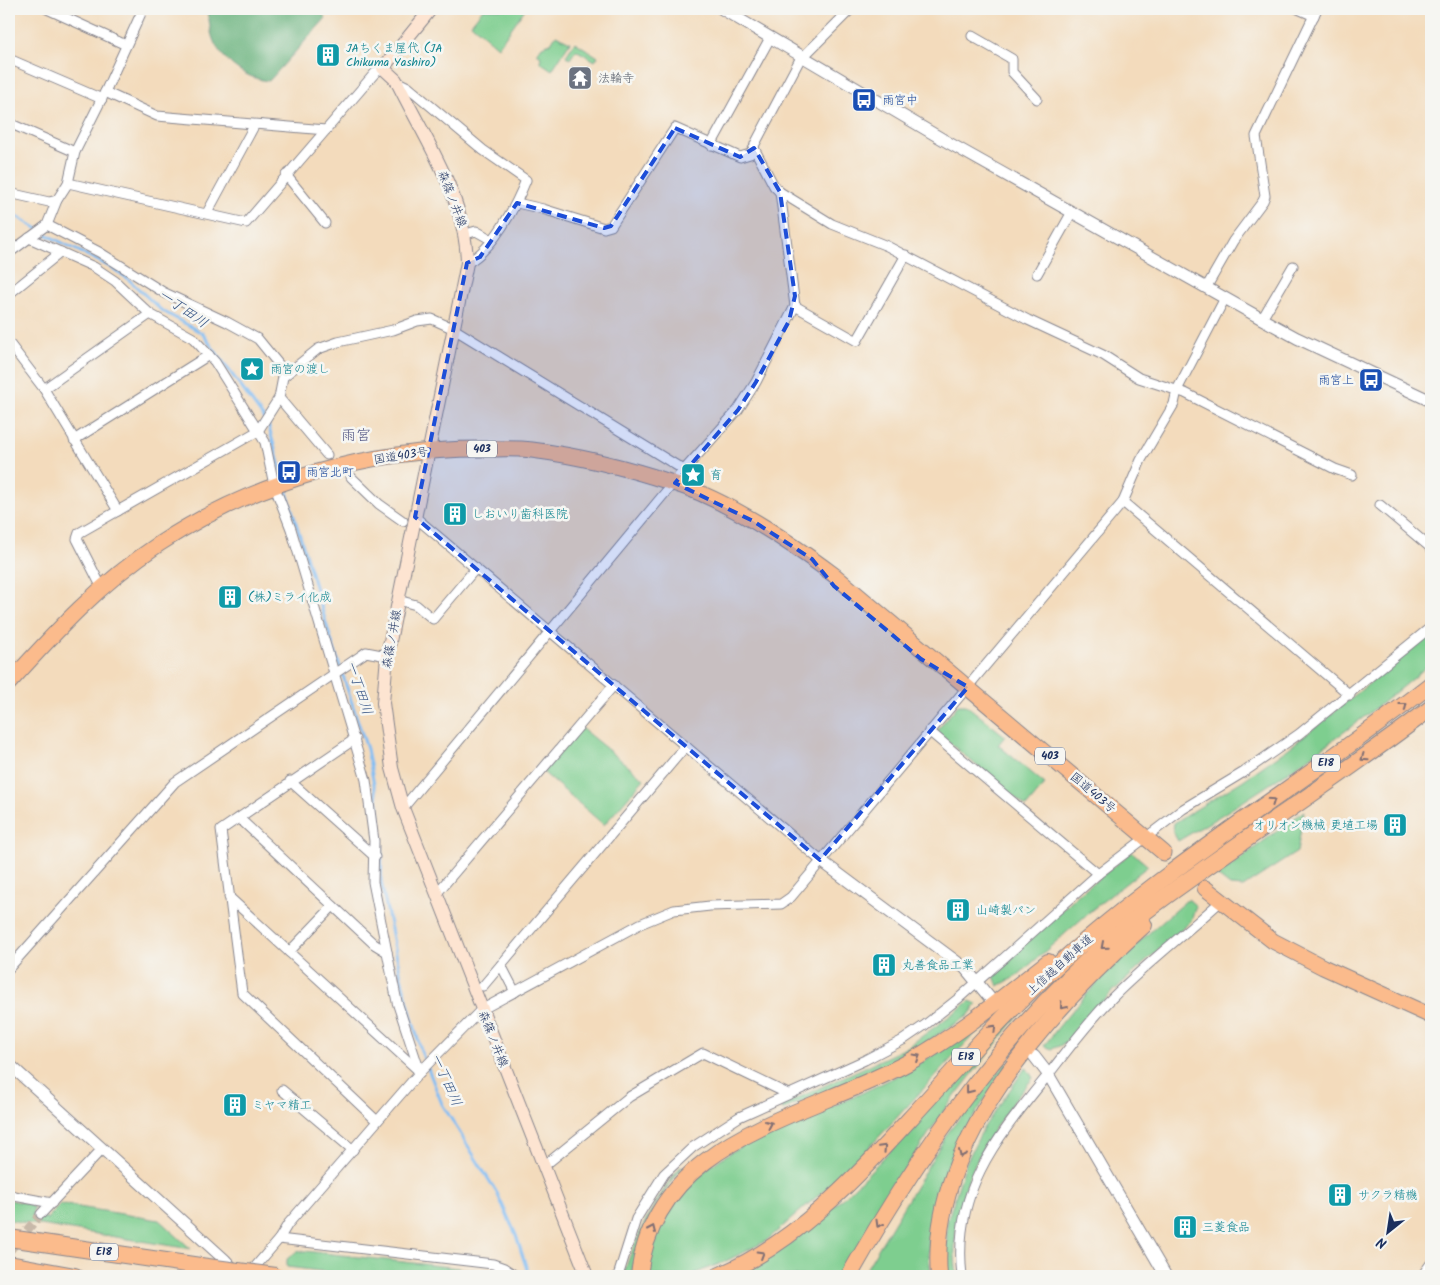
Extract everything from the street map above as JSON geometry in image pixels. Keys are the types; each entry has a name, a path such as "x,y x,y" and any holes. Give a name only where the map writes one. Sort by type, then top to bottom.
{"highway":[{"name":"国道403号","path":"9,683 73,613 144,554 185,528 237,501 281,483 394,455 458,449 531,450 610,465 675,483 753,521 812,558 834,586 921,659 953,675 1164,853"},
{"name":"上信越自動車道","path":"718,1276 763,1253 817,1213 877,1154 1028,994 1100,928 1217,838 1345,749 1431,684"},
{"name":"上信越自動車道","path":"849,1276 907,1178 953,1111 1033,1013 1064,981 1123,929 1431,708"},
{"path":"939,1276 939,1231 952,1178 977,1124 1014,1067 1063,1006 1125,942 1173,899 1255,833"},
{"path":"639,1276 651,1230 661,1211 686,1176 706,1159 747,1134 870,1081 944,1041 973,1021 1161,875 1217,838"},
{"path":"1205,888 1273,941 1324,967 1431,1016"},
{"name":"E18","path":"9,1238 196,1271"},
{"name":"E18","path":"9,1243 196,1271 276,1276"},
{"path":"9,1264 75,1276"},
{"path":"9,1271 38,1276"}],"main road":[{"path":"383,68 431,9"},
{"name":"森篠ノ井線","path":"383,68 396,80 434,152 466,234 467,263 428,451 409,519 398,600 387,656 383,703 392,768 403,808 587,1276"}],"street":[{"path":"47,9 126,44"},
{"path":"9,253 45,226 57,200 68,183 75,152 143,9"},
{"path":"722,9 949,143 1262,319 1297,338 1431,401"},
{"path":"517,203 604,228 611,226 675,128 740,157 750,154 799,61 851,9"},
{"path":"1206,288 1233,241 1265,196 1256,136 1316,12 1298,9"},
{"path":"979,36 1012,59 1012,72 1037,99"},
{"path":"711,145 770,38"},
{"path":"9,58 157,116 254,126 326,130"},
{"path":"68,183 246,223 376,73 383,68"},
{"path":"396,80 408,87 483,150 526,180 517,203 480,257 467,263"},
{"path":"9,123 75,152"},
{"path":"207,213 254,126"},
{"path":"754,148 774,186 780,192 832,224 906,255 1028,320 1103,355 1139,378 1177,390 1335,469 1352,474"},
{"path":"286,175 325,223"},
{"path":"403,808 684,470 738,410 756,382 795,306 780,192"},
{"path":"9,193 49,202 57,200"},
{"path":"1037,274 1072,212"},
{"path":"45,226 99,252 163,292 258,339 280,366 283,377 279,398 263,424 79,533 77,539 102,588"},
{"path":"466,234 476,231 492,240"},
{"path":"32,236 94,267 115,281 150,314 193,338 263,424 266,442 281,483 291,530 336,673 366,780 375,857 373,882 398,1002 423,1069"},
{"path":"9,294 61,252"},
{"path":"795,306 857,341 906,255"},
{"path":"1262,319 1293,266"},
{"path":"247,1276 279,1239 288,1224 377,1121 423,1069 481,1010 632,929 674,910 710,906 781,904 791,896 1123,502 1142,460 1174,404 1177,390 1225,298"},
{"path":"44,389 150,314"},
{"path":"283,377 318,349 338,342 393,330 413,322 432,319 454,329 684,470"},
{"path":"9,343 44,389 118,510"},
{"path":"74,440 208,355"},
{"path":"279,398 327,455"},
{"path":"351,477 379,504 409,519 476,568 820,860 965,968 989,997"},
{"path":"1123,502 1350,694"},
{"path":"1380,505 1431,548"},
{"path":"398,600 416,605 433,619 476,568"},
{"path":"618,1276 636,1219 664,1174 693,1147 717,1130 786,1094 824,1079 903,1040 959,998 1098,874 1183,808 1264,759 1350,694 1431,627"},
{"path":"9,968 175,782 366,652 387,656"},
{"path":"437,893 614,684"},
{"path":"929,731 1098,874"},
{"path":"355,739 290,781 221,830 242,993 377,1121"},
{"path":"483,986 686,746"},
{"path":"290,781 375,857"},
{"path":"239,818 374,944 387,952"},
{"path":"230,897 289,952 423,1069"},
{"path":"962,1276 959,1250 962,1225 969,1198 982,1163 1016,1112 1065,1051 1113,997 1220,901"},
{"path":"289,952 333,906"},
{"path":"501,965 515,992"},
{"path":"544,1166 629,1097 703,1052 786,1094"},
{"path":"1034,1056 1048,1074 1166,1276"},
{"path":"9,1064 224,1259 239,1276"},
{"path":"282,1090 353,1150"},
{"path":"41,1214 102,1148"},
{"path":"9,1195 52,1203"},
{"path":"279,1239 493,1264 504,1268 516,1276"},
{"path":"1423,1276 1431,1265"}],"highlighted area":[{"path":"675,128 740,157 754,148 780,192 795,296 789,321 756,382 738,410 675,483 753,521 812,559 834,586 921,659 968,687 820,860 415,517 467,263 480,257 517,203 604,228 611,226"}],"green space":[{"path":"208,9 318,9 326,18 269,81 245,74 225,58 213,40"},
{"path":"483,9 525,9 498,47 471,24"},
{"path":"556,35 570,42 552,70 540,62 541,56 537,53 542,46 551,43"},
{"path":"575,42 598,57 595,61 576,50 570,59 566,56"},
{"path":"1431,634 1431,663 1401,688 1309,758 1244,801 1178,841 1173,832 1174,823 1242,781 1289,748"},
{"path":"958,705 966,705 1005,736 998,745 1045,784 1026,807 939,734 938,729"},
{"path":"581,728 644,779 604,825 543,772"},
{"path":"1304,811 1297,852 1243,887 1230,886 1217,876"},
{"path":"1132,852 1148,866 1093,909 1017,976 998,986 994,976 1003,963 1079,894"},
{"path":"1188,899 1196,906 1191,921 1111,993 1064,1044 1052,1049 1044,1046 1076,1006 1112,968"},
{"path":"970,1001 977,1004 968,1016 895,1061 782,1110 783,1105 906,1048"},
{"path":"1020,1013 945,1109 895,1185 843,1276 734,1276 779,1251 832,1209 867,1175 975,1058"},
{"path":"989,1018 852,1166 766,1241 722,1263 688,1276 645,1276 652,1243 659,1225 678,1197 700,1175 725,1156 751,1141 900,1074 945,1048"},
{"path":"1006,1063 1008,1064 961,1138 948,1164 938,1191 931,1218 929,1247 932,1276 862,1276 949,1131"},
{"path":"1026,1067 1033,1078 1000,1121 985,1145 963,1195 957,1221 955,1248 957,1276 946,1276 947,1222 966,1163 984,1127"},
{"path":"681,1166 683,1167 656,1205 644,1231 634,1260 631,1276 623,1276 647,1218 662,1192"},
{"path":"9,1200 26,1203 34,1208 32,1215 47,1219 60,1204 159,1220 191,1249 9,1220"},
{"path":"305,1251 494,1272 499,1276 361,1276 287,1267 287,1259 296,1252"}],"waterway":[{"name":"一丁田川","path":"9,215 18,217 49,236 112,268 127,278 161,310 202,333 268,424 283,478"},
{"name":"一丁田川","path":"285,486 329,633 367,749 378,805 382,849 381,882 402,981 421,1051 442,1104 497,1193 516,1235 529,1276"}],"tunnel":[{"path":"9,1251 41,1214"}],"place":[{"name":"JAちくま屋代 (JA Chikuma Yashiro)","path":"328,55"},
{"name":"法輪寺","path":"580,78"},
{"name":"雨宮中","path":"864,100"},
{"name":"雨宮の渡し","path":"252,369"},
{"name":"雨宮上","path":"1371,380"},
{"name":"雨宮北町","path":"289,472"},
{"name":"育","path":"693,475"},
{"name":"しおいり歯科医院","path":"455,514"},
{"name":"(株)ミライ化成","path":"230,597"},
{"name":"オリオン機械 更埴工場","path":"1395,825"},
{"name":"山崎製パン","path":"958,910"},
{"name":"丸善食品工業","path":"884,965"},
{"name":"ミヤマ精工","path":"235,1105"},
{"name":"サクラ精機","path":"1340,1195"},
{"name":"三菱食品","path":"1185,1227"}],"district":[{"name":"雨宮","path":"356,436"}]}
